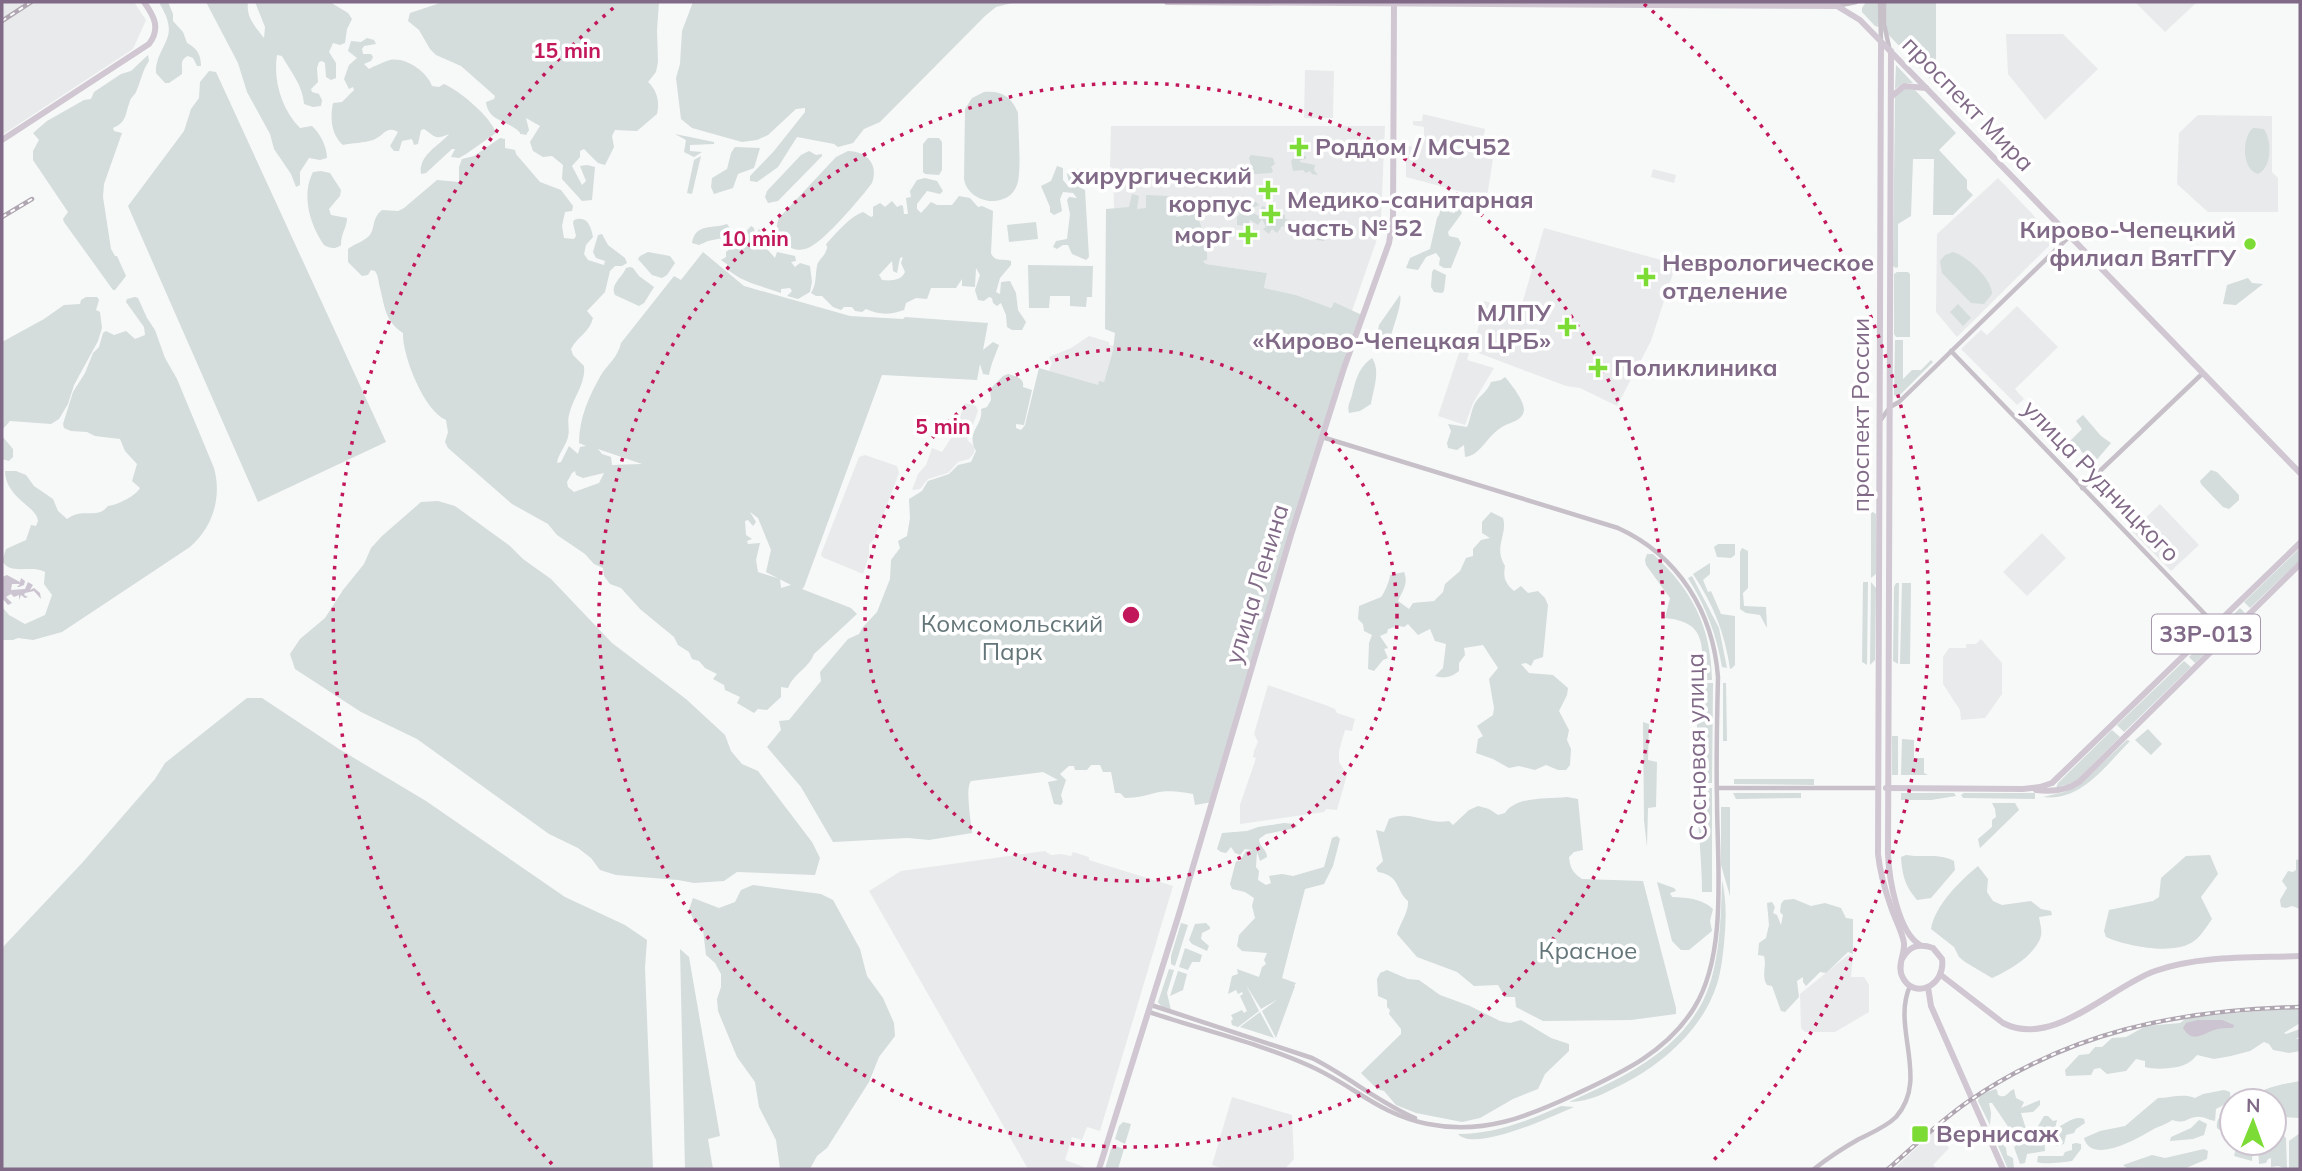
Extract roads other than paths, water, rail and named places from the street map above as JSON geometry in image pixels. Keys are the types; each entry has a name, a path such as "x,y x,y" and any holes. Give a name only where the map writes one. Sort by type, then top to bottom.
{"main road":[{"path":"2,140 142,50 153,38 156,29 155,19 144,2"},
{"path":"1167,2 1837,6"},
{"name":"улица Ленина","path":"1099,1169 1150,1009 1258,642 1322,437 1392,232 1394,3"},
{"name":"проспект Мира","path":"1837,6 1855,16 1891,51 2300,473"},
{"name":"проспект России","path":"1881,43 1880,872 1903,939 1902,959"},
{"name":"проспект России","path":"1891,51 1888,863 1891,883 1908,935 1920,945"},
{"path":"1891,97 1904,86 1926,88"},
{"name":"33Р-013","path":"2023,789 2045,786 2059,778 2300,543"},
{"name":"33Р-013","path":"1879,788 2057,791 2080,782 2300,564"},
{"path":"1920,945 1938,953 1942,964 1938,980 1928,987 1918,988 1910,985 1901,973 1902,959 1910,948 1920,945"},
{"path":"1941,975 2003,1023 2021,1030 2035,1031 2059,1023 2134,980 2169,967 2210,960 2300,956"},
{"path":"1928,987 1931,1006 1975,1111 2003,1169"}],"street":[{"path":"1837,6 1856,2"},
{"path":"1881,43 1882,2"},
{"path":"1882,2 1891,51"},
{"path":"1880,421 1890,407 1899,402 2070,236"},
{"name":"улица Рудницкого","path":"1951,351 2226,636"},
{"path":"2082,488 2203,373"},
{"name":"Сосновая улица","path":"1150,1009 1312,1058 1390,1106 1428,1124 1478,1128 1526,1116 1639,1062 1678,1029 1693,1010 1703,990 1715,938 1718,677 1710,631 1688,586 1657,552 1630,534 1584,516 1322,437"},
{"path":"1717,788 1879,788"},
{"path":"1814,1169 1837,1152 1891,1121 1904,1104 1911,1057 1903,1009 1910,985"}],"railway":[{"path":"2,21 31,2"},
{"path":"2,217 32,199"},
{"path":"1888,1169 1966,1103 2044,1058 2084,1042 2167,1020 2210,1013 2300,1007"}],"place":[{"name":"Роддом / МСЧ52","path":"1299,147"},
{"name":"хирургический корпус","path":"1268,190"},
{"name":"Медико-санитарная часть № 52","path":"1271,214"},
{"name":"морг","path":"1248,235"},
{"name":"Кирово-Чепецкий филиал ВятГГУ","path":"2250,244"},
{"name":"Неврологическое отделение","path":"1646,277"},
{"name":"МЛПУ «Кирово-Чепецкая ЦРБ»","path":"1567,327"},
{"name":"Поликлиника","path":"1598,368"},
{"name":"Вернисаж","path":"1920,1134"}],"park label":[{"name":"Комсомольский Парк","path":"1012,638"},
{"name":"Красное","path":"1588,951"}]}
